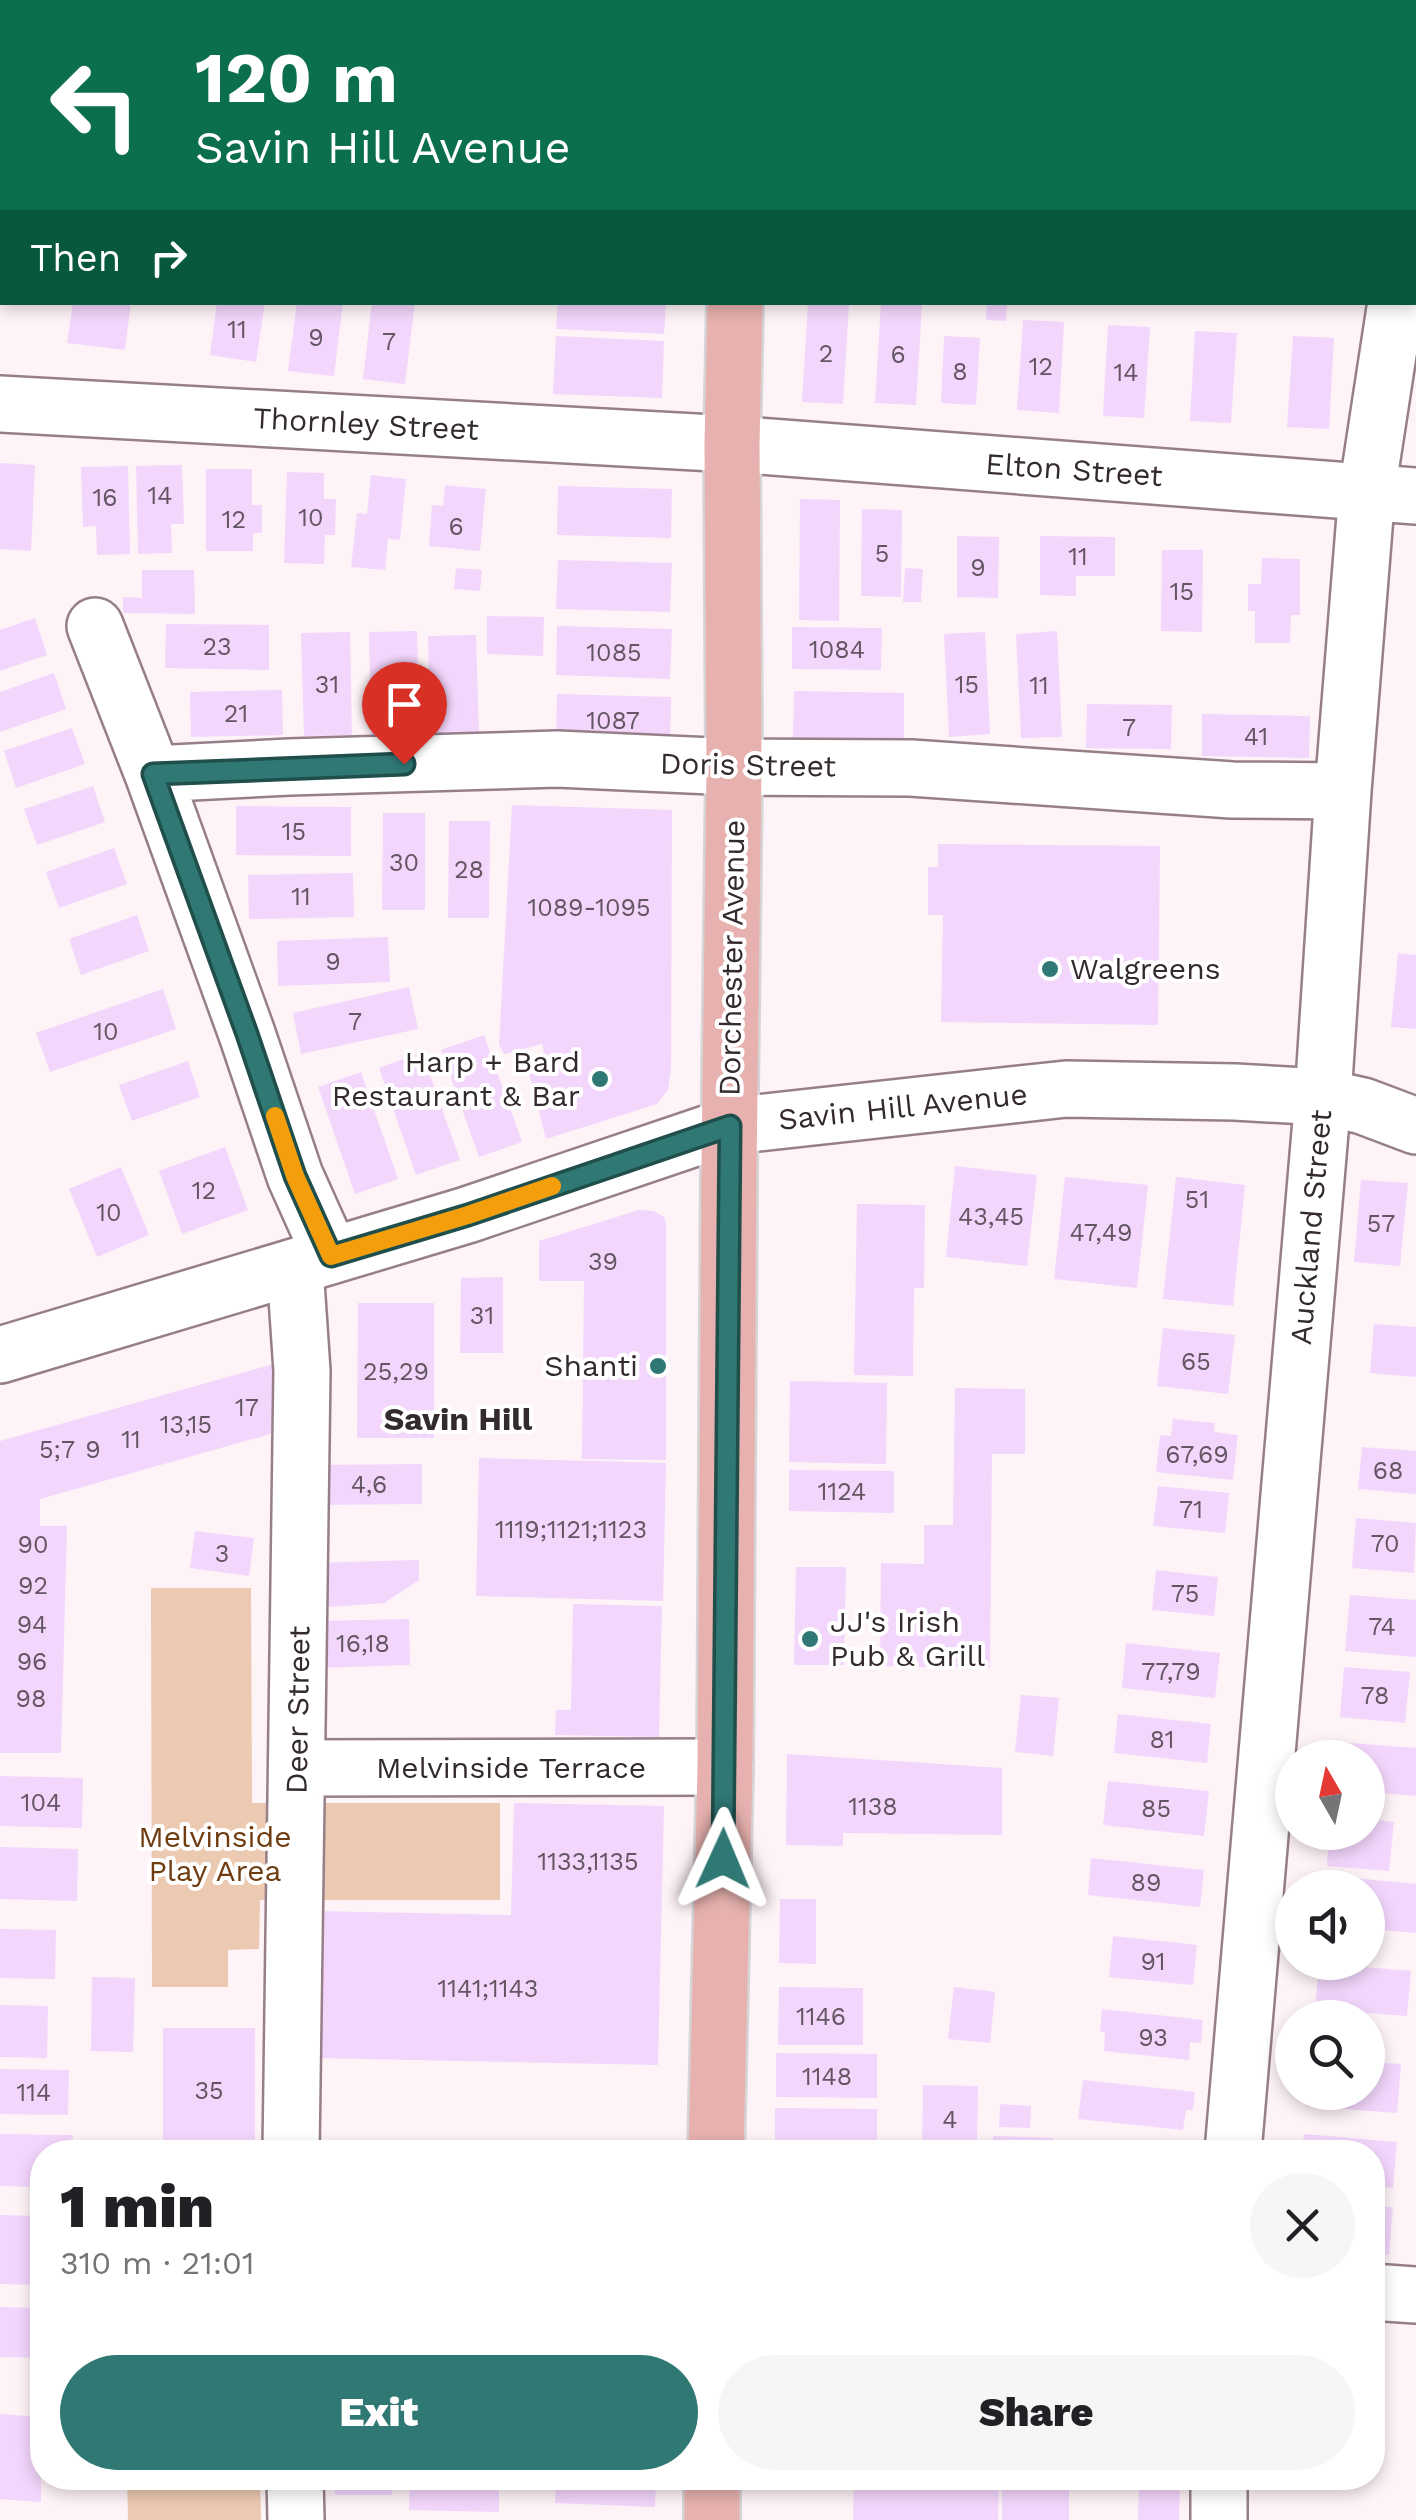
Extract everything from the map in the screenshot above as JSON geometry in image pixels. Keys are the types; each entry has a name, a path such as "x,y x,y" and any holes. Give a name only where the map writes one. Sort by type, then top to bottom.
{"main road":[{"name":"Dorchester Avenue","path":"716,2140 725,1767 735,305"},
{"path":"712,2490 712,2520"}],"street":[{"name":"Auckland Street","path":"1234,2140 1322,1097 1343,791 1392,494 1396,305"},
{"name":"Thornley Street","path":"0,404 732,444"},
{"name":"Elton Street","path":"732,444 1392,494"},
{"path":"95,626 247,1034 295,1176 313,1262"},
{"name":"Doris Street","path":"153,774 289,766 557,760 911,768 1232,790 1343,791"},
{"name":"Savin Hill Avenue","path":"0,1355 468,1215 730,1126 1066,1090 1322,1097 1363,1106 1416,1126"},
{"name":"Deer Street","path":"291,2140 302,1371 313,1262"},
{"name":"Melvinside Terrace","path":"297,1768 725,1767"},
{"path":"1385,2293 1416,2295"},
{"path":"295,2490 296,2520"},
{"path":"1219,2520 1220,2490"}],"green space":[{"name":"Melvinside Play Area","path":"151,1588 251,1588 252,1803 500,1803 500,1900 260,1900 259,1949 228,1950 228,1987 152,1987"},
{"path":"127,2490 260,2490 261,2520 128,2520"}],"building":[{"path":"73,305 131,305 125,350 67,343"},
{"path":"217,305 265,305 256,362 210,355"},
{"path":"297,305 343,305 334,376 288,371"},
{"path":"372,305 415,305 405,384 363,379"},
{"path":"558,305 666,305 664,334 556,329"},
{"path":"808,305 849,305 843,404 802,402"},
{"path":"881,305 922,305 916,405 875,403"},
{"path":"987,305 1007,305 1006,321 986,320"},
{"path":"1023,320 1064,322 1059,413 1017,410"},
{"path":"1108,325 1150,327 1144,418 1103,416"},
{"path":"1195,331 1237,333 1231,423 1190,421"},
{"path":"556,336 664,341 662,398 553,394"},
{"path":"944,336 980,338 976,405 941,403"},
{"path":"1293,336 1334,338 1329,429 1287,427"},
{"path":"0,463 35,465 31,551 0,549"},
{"path":"182,465 184,524 171,524 172,553 138,554 136,466"},
{"path":"128,466 130,554 97,555 96,526 83,527 81,467"},
{"path":"206,469 252,469 252,505 262,505 262,533 253,533 253,551 206,551"},
{"path":"287,472 324,473 324,499 336,499 335,535 325,535 324,564 284,563"},
{"path":"371,475 406,479 400,540 388,539 385,570 351,567 357,513 367,514"},
{"path":"445,485 486,489 480,551 429,546 432,505 443,506"},
{"path":"558,486 672,489 671,538 557,535"},
{"path":"800,499 840,500 839,621 799,620"},
{"path":"862,509 902,510 901,597 861,596"},
{"path":"957,536 999,537 998,598 957,597"},
{"path":"1040,536 1115,537 1115,576 1076,576 1076,596 1040,595"},
{"path":"1162,550 1203,550 1202,632 1161,631"},
{"path":"1262,558 1300,559 1300,615 1291,615 1290,643 1255,643 1255,611 1248,611 1248,584 1261,584"},
{"path":"558,560 672,563 670,612 556,609"},
{"path":"456,568 482,570 480,591 454,589"},
{"path":"905,568 923,569 921,602 903,602"},
{"path":"142,570 194,570 195,614 123,613 123,597 142,598"},
{"path":"487,616 544,617 543,656 487,654"},
{"path":"35,618 47,655 0,671 0,630"},
{"path":"166,624 269,625 269,670 165,668"},
{"path":"557,626 672,629 670,679 556,675"},
{"path":"792,627 882,628 881,670 792,669"},
{"path":"417,631 420,733 371,735 369,632"},
{"path":"1057,631 1062,737 1021,738 1016,634"},
{"path":"350,632 352,735 304,736 301,633"},
{"path":"985,632 990,734 949,737 944,634"},
{"path":"476,635 479,737 430,739 428,636"},
{"path":"54,673 66,709 0,732 0,692"},
{"path":"282,690 283,735 191,737 190,692"},
{"path":"794,691 904,693 904,739 793,738"},
{"path":"557,694 671,697 670,746 556,743"},
{"path":"1087,704 1172,705 1171,749 1086,748"},
{"path":"1202,714 1310,716 1309,758 1202,756"},
{"path":"72,728 85,764 16,788 4,751"},
{"path":"93,786 105,822 37,845 24,809"},
{"path":"512,805 672,810 668,1090 657,1104 546,1139 525,1058 544,1052 542,1044 504,1054 499,1045"},
{"path":"236,806 351,807 351,856 236,855"},
{"path":"383,813 425,813 425,910 382,910"},
{"path":"449,821 490,821 489,918 448,918"},
{"name":"Walgreens","path":"938,844 1160,846 1158,1025 941,1022 943,915 928,915 928,867 938,867"},
{"path":"114,848 127,884 59,908 46,872"},
{"path":"353,873 354,917 249,919 248,875"},
{"path":"137,915 149,951 81,975 69,939"},
{"path":"388,937 390,982 278,986 277,941"},
{"path":"1398,953 1416,955 1416,1029 1391,1027"},
{"path":"409,987 418,1029 301,1054 293,1013"},
{"path":"163,989 176,1029 50,1072 36,1033"},
{"path":"484,1035 522,1142 479,1157 441,1050"},
{"path":"422,1052 460,1160 416,1175 379,1068"},
{"path":"188,1061 200,1097 132,1121 119,1085"},
{"path":"361,1072 398,1179 355,1194 318,1087"},
{"path":"225,1147 248,1210 182,1234 159,1171"},
{"path":"955,1166 1037,1175 1027,1266 946,1257"},
{"path":"121,1167 149,1235 97,1257 69,1189"},
{"path":"1065,1177 1148,1185 1137,1288 1054,1279"},
{"path":"1176,1177 1245,1185 1233,1306 1163,1299"},
{"path":"1361,1180 1408,1183 1400,1266 1354,1262"},
{"path":"857,1204 925,1205 924,1288 914,1288 913,1376 854,1375"},
{"path":"639,1210 654,1211 664,1217 666,1224 666,1460 582,1459 584,1281 539,1281 539,1241"},
{"path":"503,1277 503,1353 460,1353 461,1278"},
{"path":"358,1303 434,1303 434,1438 357,1438"},
{"path":"1374,1324 1416,1327 1416,1377 1370,1373"},
{"path":"1163,1328 1235,1335 1228,1394 1157,1386"},
{"path":"274,1364 274,1433 40,1499 40,1526 67,1526 61,1753 0,1753 0,1441"},
{"path":"790,1381 887,1383 886,1464 789,1462"},
{"path":"955,1388 1025,1389 1025,1454 992,1454 990,1668 880,1666 881,1563 924,1564 924,1525 953,1525"},
{"path":"1173,1419 1215,1423 1214,1432 1238,1435 1233,1480 1156,1472 1160,1435 1171,1436"},
{"path":"1362,1447 1416,1451 1416,1494 1358,1489"},
{"path":"479,1458 666,1463 663,1601 476,1596"},
{"path":"422,1464 422,1504 317,1505 317,1465"},
{"path":"789,1470 894,1471 894,1513 789,1511"},
{"path":"1158,1486 1229,1493 1225,1533 1153,1526"},
{"path":"1356,1518 1416,1523 1414,1573 1352,1568"},
{"path":"195,1531 254,1538 249,1576 190,1568"},
{"path":"419,1560 419,1580 384,1603 316,1608 315,1563"},
{"path":"796,1567 846,1567 844,1665 794,1665"},
{"path":"1156,1570 1218,1577 1214,1616 1152,1610"},
{"path":"1350,1595 1416,1600 1416,1657 1345,1651"},
{"path":"573,1604 662,1606 659,1737 555,1735 556,1710 571,1710"},
{"path":"409,1619 410,1665 316,1668 315,1621"},
{"path":"1126,1643 1220,1653 1215,1698 1122,1688"},
{"path":"1344,1667 1410,1672 1405,1723 1340,1717"},
{"path":"1021,1695 1059,1698 1053,1756 1015,1752"},
{"path":"1118,1714 1211,1724 1207,1763 1114,1753"},
{"path":"1385,1746 1416,1748 1416,1796 1385,1793"},
{"path":"787,1754 1002,1768 1002,1835 843,1833 843,1846 786,1845"},
{"path":"0,1776 83,1778 82,1828 0,1826"},
{"path":"1108,1781 1209,1791 1204,1836 1103,1825"},
{"path":"514,1803 664,1806 658,2065 314,2058 317,1911 511,1915"},
{"path":"1385,1821 1394,1822 1389,1871 1327,1866 1328,1850 1385,1850"},
{"path":"0,1847 78,1849 77,1901 0,1899"},
{"path":"1091,1858 1204,1870 1200,1907 1088,1895"},
{"path":"1385,1881 1416,1884 1416,1933 1385,1930"},
{"path":"780,1899 816,1899 816,1964 779,1963"},
{"path":"0,1929 56,1930 55,1979 0,1978"},
{"path":"1113,1936 1197,1945 1193,1985 1109,1977"},
{"path":"1385,1969 1411,1971 1407,2016 1385,2014 1385,2000 1316,2000 1318,1980 1385,1980"},
{"path":"92,1977 135,1978 133,2052 91,2051"},
{"path":"779,1987 863,1988 863,2045 778,2045"},
{"path":"954,1987 995,1992 990,2043 948,2039"},
{"path":"0,2005 48,2006 47,2058 0,2057"},
{"path":"1102,2009 1203,2020 1201,2043 1190,2042 1189,2060 1104,2051 1105,2032 1100,2032"},
{"path":"163,2028 255,2028 255,2140 163,2140"},
{"path":"776,2053 877,2054 877,2098 776,2097"},
{"path":"1385,2063 1401,2064 1397,2113 1358,2110 1385,2110"},
{"path":"0,2069 69,2070 68,2115 0,2114"},
{"path":"1083,2080 1195,2092 1193,2110 1186,2110 1183,2130 1078,2119"},
{"path":"923,2085 978,2086 977,2140 922,2140"},
{"path":"1000,2104 1031,2106 1030,2128 999,2127"},
{"path":"775,2108 877,2109 877,2140 775,2140"},
{"path":"0,2134 73,2135 73,2140 30,2140 30,2187 0,2186"},
{"path":"1304,2134 1374,2140 1303,2140"},
{"path":"993,2136 1054,2138 1054,2140 993,2140"},
{"path":"1385,2141 1397,2142 1393,2188 1385,2187"},
{"path":"1385,2207 1393,2207 1389,2255 1385,2255"},
{"path":"0,2215 30,2216 30,2285 0,2284"},
{"path":"0,2307 30,2308 30,2358 0,2357"},
{"path":"0,2414 30,2416 30,2490 41,2490 41,2502 0,2499"},
{"path":"335,2490 392,2490 392,2495 335,2495"},
{"path":"410,2490 499,2490 499,2512 409,2510"},
{"path":"556,2490 656,2490 655,2507 555,2503"},
{"path":"854,2490 999,2490 998,2520 853,2520"},
{"path":"1002,2490 1069,2490 1069,2520 1002,2520"},
{"path":"1139,2490 1180,2490 1179,2520 1138,2520"}],"slow traffic":[{"path":"275,1116 295,1176 331,1256 552,1186"}],"place":[{"name":"Walgreens","path":"1050,969"},
{"name":"Harp + Bard Restaurant & Bar","path":"600,1079"},
{"name":"Shanti","path":"658,1366"},
{"name":"JJ's Irish Pub & Grill","path":"810,1639"}],"district":[{"name":"Savin Hill","path":"458,1419"}],"route":[{"path":"404,764 153,774 295,1176 331,1256 468,1215 730,1126 723,1859"}]}
